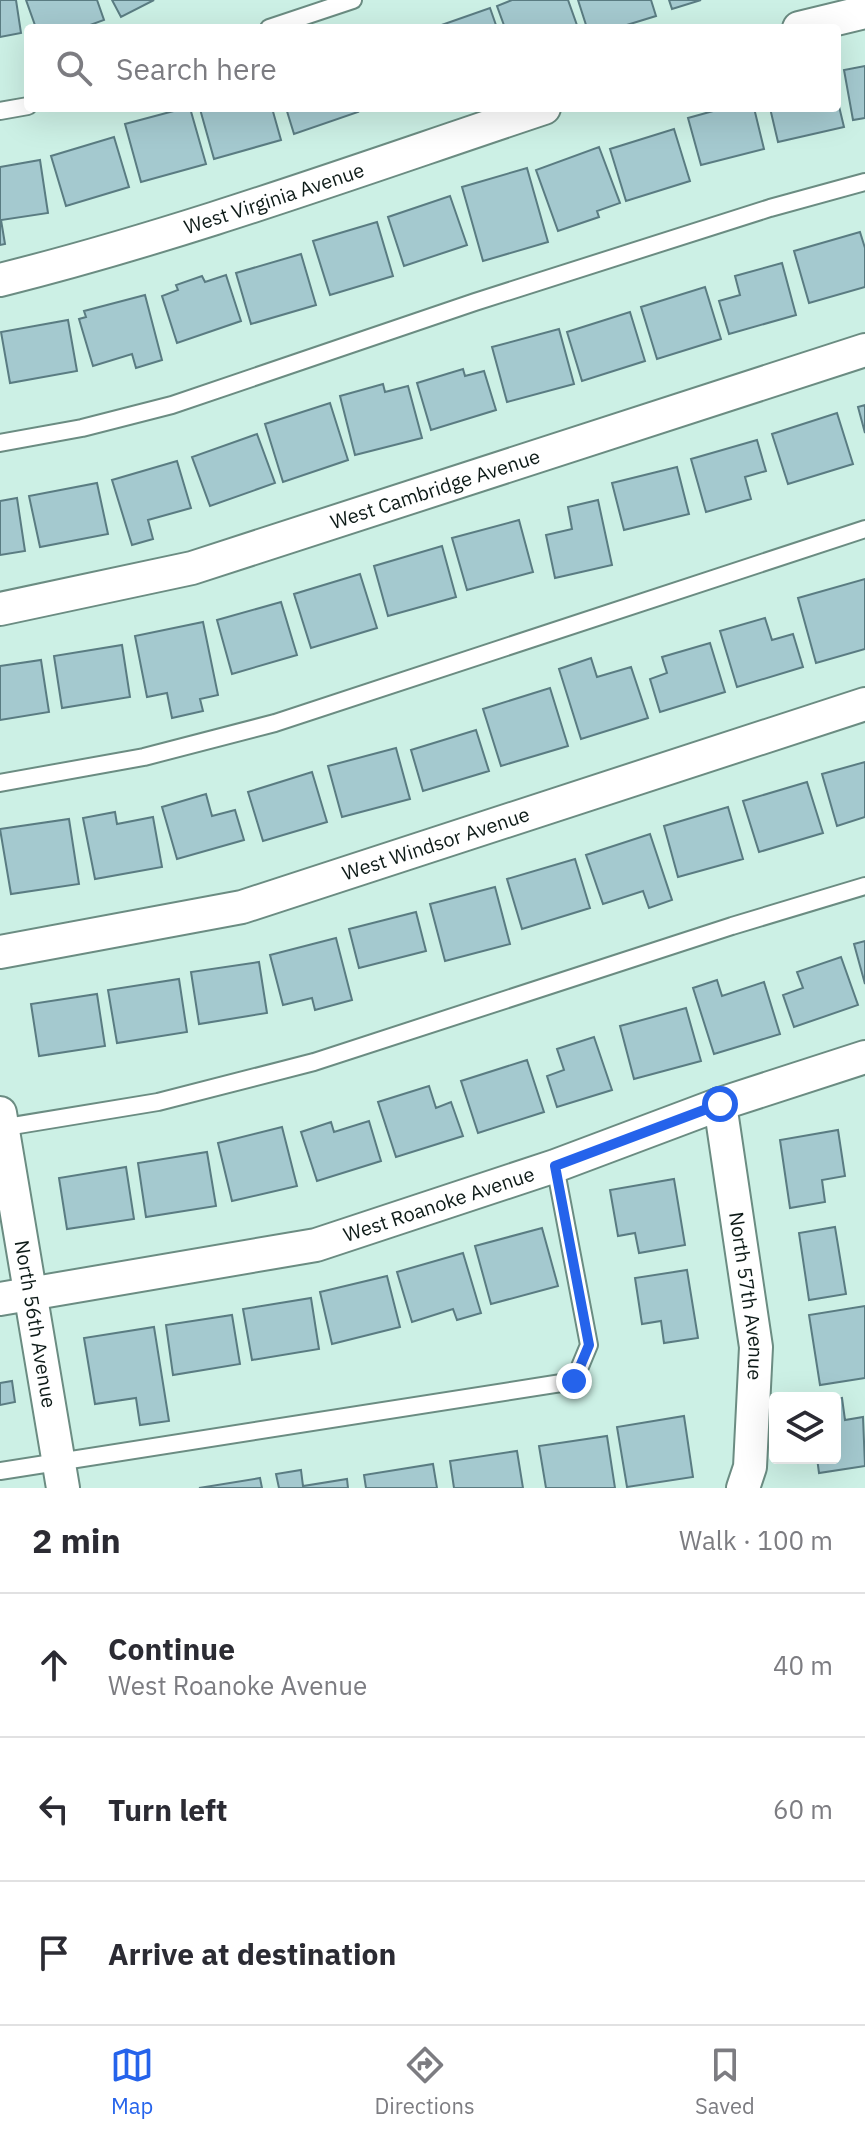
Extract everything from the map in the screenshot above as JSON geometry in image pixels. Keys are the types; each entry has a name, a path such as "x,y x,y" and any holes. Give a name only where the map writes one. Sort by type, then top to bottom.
{"street":[{"path":"816,24 865,12"},
{"name":"West Virginia Avenue","path":"0,280 185,228 532,112"},
{"name":"West Cambridge Avenue","path":"0,609 192,568 865,350"},
{"name":"West Windsor Avenue","path":"0,952 242,907 865,704"},
{"name":"West Roanoke Avenue","path":"15,1297 316,1245 555,1166 720,1104 865,1057"},
{"name":"North 57th Avenue","path":"720,1104 756,1347 750,1467 743,1488"},
{"name":"North 56th Avenue","path":"1,1123 15,1297 61,1475"}],"lane":[{"path":"281,24 353,0"},
{"path":"0,111 24,107"},
{"path":"0,443 82,428 172,405 490,297 770,208 865,182"},
{"path":"0,783 144,757 275,723 865,529"},
{"path":"1,1123 158,1102 314,1062 865,886"},
{"path":"0,1471 61,1475 574,1381 589,1345 555,1166"}],"building":[{"path":"0,0 16,0 21,33 0,37"},
{"path":"26,0 97,0 104,20 93,24 35,24"},
{"path":"112,0 154,0 121,17"},
{"path":"512,0 568,0 577,24 504,24 497,6"},
{"path":"578,0 651,0 656,16 630,24 586,24"},
{"path":"669,0 701,0 672,9"},
{"path":"490,8 496,24 444,24"},
{"path":"865,66 865,118 853,120 844,70"},
{"path":"170,112 191,112 206,164 141,182 125,124"},
{"path":"201,112 273,112 281,140 214,159"},
{"path":"287,112 358,112 294,134"},
{"path":"710,112 755,112 764,149 701,165 688,118"},
{"path":"771,112 840,112 844,127 778,142"},
{"path":"674,129 690,181 626,201 610,149"},
{"path":"114,137 129,187 66,206 51,156"},
{"path":"599,147 620,203 597,211 599,217 558,231 536,170"},
{"path":"40,160 48,213 1,220 5,244 0,245 0,167"},
{"path":"527,168 548,242 483,261 462,187"},
{"path":"450,196 467,245 404,266 388,217"},
{"path":"377,222 393,276 330,295 313,241"},
{"path":"860,232 865,248 865,287 809,303 794,251"},
{"path":"301,254 316,305 251,324 236,273"},
{"path":"782,263 796,315 729,334 719,301 740,295 735,276"},
{"path":"226,275 241,321 177,343 162,296 178,290 176,285 202,276 205,282"},
{"path":"705,287 721,339 657,359 641,307"},
{"path":"145,295 162,360 136,368 132,354 93,366 79,319 86,317 84,311"},
{"path":"630,312 645,361 582,381 567,332"},
{"path":"68,320 77,371 10,383 1,332"},
{"path":"559,329 574,384 507,402 492,347"},
{"path":"463,369 465,376 484,371 496,410 431,430 417,383"},
{"path":"383,384 385,392 408,386 422,438 355,455 340,396"},
{"path":"330,403 348,460 283,482 265,424"},
{"path":"865,405 865,433 858,407"},
{"path":"837,413 853,464 788,484 772,434"},
{"path":"257,434 275,483 210,506 192,457"},
{"path":"757,440 766,471 745,477 751,499 706,512 691,459"},
{"path":"177,461 191,508 148,520 153,539 132,545 112,480"},
{"path":"677,467 689,514 624,530 612,483"},
{"path":"97,483 108,534 40,547 29,496"},
{"path":"17,498 25,551 0,555 0,501"},
{"path":"598,500 612,565 555,578 546,535 572,529 568,507"},
{"path":"519,520 533,572 467,590 452,538"},
{"path":"442,546 456,597 388,616 374,566"},
{"path":"360,574 377,628 311,648 294,594"},
{"path":"865,579 865,649 816,663 798,598"},
{"path":"281,602 297,655 232,674 217,620"},
{"path":"765,618 772,640 793,634 803,667 737,687 720,631"},
{"path":"203,622 218,695 200,699 203,711 172,718 167,693 147,697 135,636"},
{"path":"710,643 725,692 660,712 650,679 667,673 662,657"},
{"path":"122,645 130,697 62,708 54,656"},
{"path":"591,658 597,677 631,667 648,718 581,739 559,669"},
{"path":"41,660 49,712 0,720 0,666"},
{"path":"550,688 568,746 501,766 483,709"},
{"path":"476,730 489,771 423,791 411,750"},
{"path":"396,748 410,799 342,817 328,766"},
{"path":"865,762 865,817 837,826 822,774"},
{"path":"312,772 327,822 263,841 248,792"},
{"path":"807,782 823,833 759,852 743,801"},
{"path":"206,794 212,816 235,810 244,840 177,859 162,807"},
{"path":"728,807 743,859 678,877 664,826"},
{"path":"115,812 117,824 153,817 162,867 95,879 83,818"},
{"path":"69,819 79,884 11,894 0,829"},
{"path":"650,834 672,900 649,908 643,891 603,904 586,855"},
{"path":"575,859 590,908 522,929 507,879"},
{"path":"495,887 510,944 445,961 430,904"},
{"path":"416,912 426,951 359,968 349,929"},
{"path":"336,938 352,1000 315,1010 312,998 283,1005 270,955"},
{"path":"865,941 865,984 854,944"},
{"path":"841,957 858,1005 794,1027 783,995 803,988 797,972"},
{"path":"259,962 267,1013 199,1024 191,972"},
{"path":"179,979 187,1032 117,1043 108,990"},
{"path":"717,980 722,996 764,982 780,1034 714,1054 693,988"},
{"path":"97,994 105,1046 39,1056 31,1004"},
{"path":"686,1008 701,1061 634,1079 620,1026"},
{"path":"594,1037 612,1090 557,1107 547,1076 564,1070 557,1049"},
{"path":"527,1060 544,1112 478,1133 461,1081"},
{"path":"429,1086 436,1108 451,1102 463,1136 396,1157 378,1102"},
{"path":"369,1121 381,1161 317,1181 301,1132 331,1122 334,1132"},
{"path":"282,1127 297,1186 232,1201 218,1143"},
{"path":"838,1130 845,1176 822,1180 825,1202 790,1208 780,1140"},
{"path":"207,1152 216,1206 146,1217 138,1163"},
{"path":"126,1167 134,1219 67,1229 59,1178"},
{"path":"674,1179 685,1245 639,1253 635,1233 618,1236 610,1190"},
{"path":"835,1227 846,1294 809,1300 799,1233"},
{"path":"542,1228 558,1286 491,1304 475,1246"},
{"path":"463,1253 481,1313 457,1320 453,1309 412,1322 397,1272"},
{"path":"687,1270 698,1338 664,1343 661,1321 642,1324 635,1278"},
{"path":"387,1276 400,1327 332,1344 320,1292"},
{"path":"311,1298 319,1349 252,1360 243,1309"},
{"path":"865,1306 865,1378 820,1385 809,1315"},
{"path":"232,1315 240,1364 173,1375 166,1325"},
{"path":"154,1327 169,1421 140,1425 136,1398 95,1404 84,1338"},
{"path":"12,1381 15,1402 0,1405 0,1383"},
{"path":"841,1398 845,1420 863,1417 865,1466 819,1473 818,1464 841,1464"},
{"path":"684,1416 693,1477 627,1487 617,1427"},
{"path":"607,1436 615,1488 546,1488 539,1446"},
{"path":"517,1451 523,1488 454,1488 450,1461"},
{"path":"433,1464 437,1488 366,1488 364,1475"},
{"path":"301,1470 303,1486 347,1479 348,1488 279,1488 276,1474"},
{"path":"260,1478 262,1488 199,1488"}],"route":[{"path":"574,1381 589,1345 555,1166 720,1104"}]}
